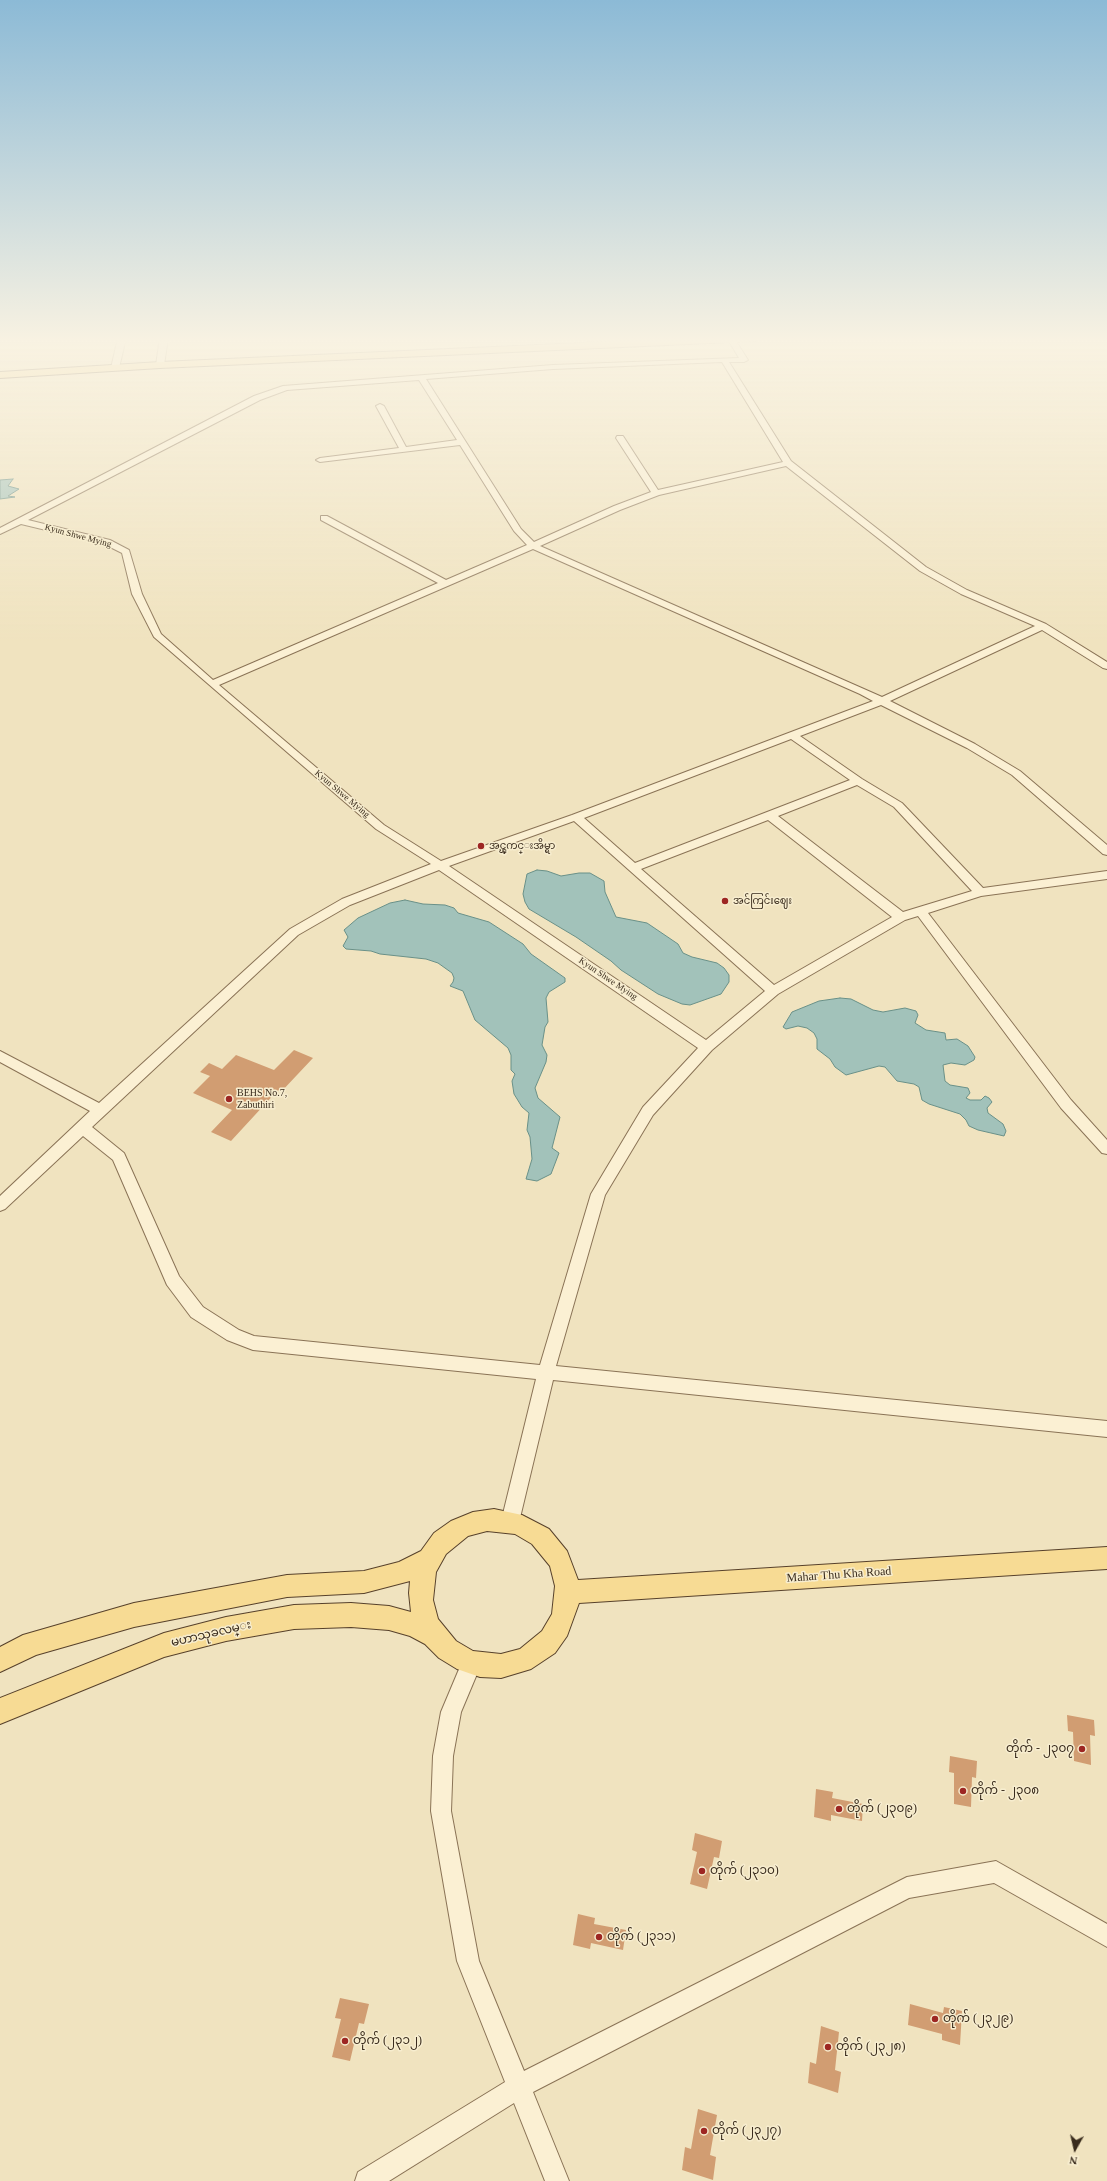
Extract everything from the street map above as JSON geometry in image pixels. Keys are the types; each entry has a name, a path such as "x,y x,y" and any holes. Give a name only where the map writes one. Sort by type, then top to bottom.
{"main road":[{"path":"487,1521 510,1522 530,1528 546,1539 555,1549 568,1572 570,1592 565,1618 550,1641 527,1657 500,1665 472,1662 442,1646 431,1634 424,1619 420,1604 419,1588 422,1573 429,1559 444,1541 464,1528 487,1521"},
{"name":"Mahar Thu Kha Road","path":"570,1592 1107,1558"},
{"path":"0,1660 32,1644 134,1615 288,1586 364,1582 403,1572 429,1559"},
{"name":"မဟာသုခလမ္း","path":"0,1711 164,1644 226,1629 294,1617 351,1615 389,1618 415,1625 431,1634"}],"street":[{"path":"0,531 176,440"},
{"path":"398,440 403,448"},
{"path":"621,440 656,493"},
{"path":"774,440 788,463 923,569 964,592 1043,626 1107,666"},
{"path":"320,460 403,448 462,442 518,531 533,546 882,702 971,746 1016,773 1107,851"},
{"path":"212,684 533,546 617,508 656,493 788,463"},
{"path":"324,518 445,583"},
{"name":"Kyun Shwe Mying","path":"20,521 107,542 126,552 137,594 157,635 212,684 380,827 440,865 707,1047"},
{"path":"0,1205 83,1128 100,1110 294,932 346,902 440,865 576,817 882,702 1043,626"},
{"path":"792,735 858,781 898,805 980,892"},
{"path":"633,868 858,781"},
{"path":"769,815 901,917"},
{"path":"576,817 773,991"},
{"path":"510,1522 546,1374 598,1194 648,1111 707,1047 773,991 901,917 921,912 980,892 1107,874"},
{"path":"921,912 1066,1104 1107,1149"},
{"path":"0,1056 100,1110"},
{"path":"83,1128 119,1157 173,1280 197,1312 232,1335 253,1343 546,1374 882,1405 1107,1429"},
{"path":"472,1662 451,1712 443,1756 441,1811 468,1961 557,2181"},
{"path":"367,2181 518,2087 907,1888 996,1872 1107,1936"}],"water":[{"path":"13,479 8,486 19,489 8,496 15,497 0,499 0,480"},
{"path":"537,870 547,871 561,876 590,873 604,881 605,892 616,917 647,923 678,944 683,953 692,957 717,963 724,968 729,975 729,982 721,994 690,1005 682,1004 658,994 621,970 611,961 576,937 529,909 523,894 527,874"},
{"path":"405,900 423,904 445,905 454,908 458,913 489,922 523,944 531,954 565,978 565,982 549,992 546,998 548,1022 545,1027 542,1045 547,1055 546,1062 535,1088 538,1098 560,1117 552,1148 559,1153 551,1174 537,1181 526,1179 532,1159 530,1137 527,1130 529,1113 522,1107 514,1094 512,1081 515,1074 511,1070 511,1055 508,1048 475,1020 463,991 450,986 454,978 452,973 438,963 426,959 346,949 343,946 348,937 344,930 358,918 390,903"},
{"path":"840,998 851,999 873,1010 883,1012 905,1008 916,1011 918,1015 915,1023 926,1030 945,1033 946,1040 957,1039 968,1046 975,1057 974,1060 965,1065 951,1063 943,1065 945,1081 950,1085 968,1088 970,1093 966,1098 970,1100 981,1100 985,1096 989,1098 992,1102 987,1108 988,1113 1003,1124 1006,1131 1004,1136 978,1130 969,1126 960,1114 929,1104 922,1100 919,1087 914,1084 897,1081 885,1067 879,1066 846,1075 835,1067 830,1059 817,1049 817,1039 814,1033 807,1028 798,1026 786,1029 783,1027 792,1012 819,1001"}],"building":[{"name":"BEHS No.7, Zabuthiri","path":"294,1050 313,1058 281,1092 278,1090 231,1141 211,1132 232,1110 193,1093 210,1076 200,1072 209,1063 222,1069 236,1055 274,1070"},
{"name":"တိုက် - ၂၃၀၇","path":"1067,1715 1094,1720 1095,1736 1090,1735 1091,1765 1074,1761 1073,1732 1068,1731"},
{"name":"တိုက် - ၂၃၀၈","path":"950,1756 977,1761 976,1778 972,1777 971,1807 954,1804 954,1773 949,1772"},
{"name":"တိုက် (၂၃၀၉)","path":"816,1789 833,1792 832,1798 863,1804 862,1821 831,1815 831,1821 814,1817"},
{"name":"တိုက် (၂၃၁၀)","path":"695,1833 722,1841 719,1858 714,1857 707,1889 690,1884 697,1852 692,1850"},
{"name":"တိုက် (၂၃၁၁)","path":"578,1914 595,1918 594,1924 626,1930 623,1950 591,1943 590,1949 573,1945"},
{"name":"တိုက် (၂၃၁၂)","path":"340,1998 369,2004 364,2024 359,2023 350,2061 332,2057 341,2019 335,2018"},
{"name":"တိုက် (၂၃၂၉)","path":"910,2004 943,2013 944,2007 962,2011 960,2045 942,2040 942,2034 908,2025"},
{"name":"တိုက် (၂၃၂၈)","path":"821,2026 839,2032 835,2070 841,2072 838,2093 808,2083 810,2062 816,2064"},
{"name":"တိုက် (၂၃၂၇)","path":"698,2109 717,2115 710,2155 716,2157 713,2180 682,2170 685,2147 691,2149"}],"place":[{"name":"အင္ၾကင္းအိမ္ရာ","path":"481,846"},
{"name":"အင်ကြင်းဈေး","path":"725,901"},
{"name":"BEHS No.7, Zabuthiri","path":"229,1099"},
{"name":"တိုက် - ၂၃၀၇","path":"1082,1749"},
{"name":"တိုက် - ၂၃၀၈","path":"963,1791"},
{"name":"တိုက် (၂၃၀၉)","path":"839,1809"},
{"name":"တိုက် (၂၃၁၀)","path":"702,1871"},
{"name":"တိုက် (၂၃၁၁)","path":"599,1937"},
{"name":"တိုက် (၂၃၂၉)","path":"935,2019"},
{"name":"တိုက် (၂၃၁၂)","path":"345,2041"},
{"name":"တိုက် (၂၃၂၈)","path":"828,2047"},
{"name":"တိုက် (၂၃၂၇)","path":"704,2131"}]}
